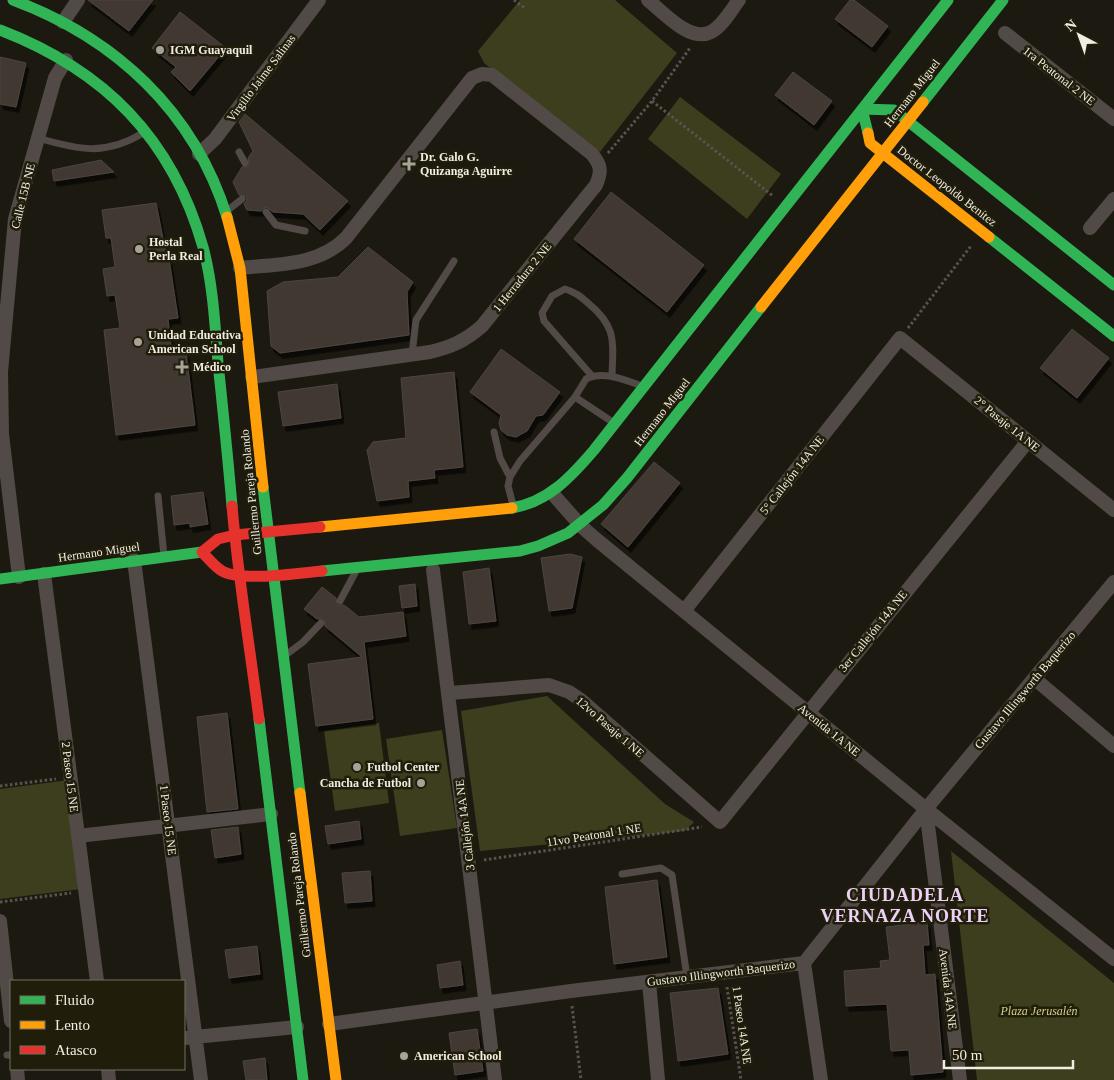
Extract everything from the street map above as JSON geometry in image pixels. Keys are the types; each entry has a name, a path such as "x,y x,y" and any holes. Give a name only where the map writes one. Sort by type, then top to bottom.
{"street":[{"name":"Guillermo Pareja Rolando","path":"13,0 63,22 113,53 137,74 166,105 199,154 215,183 226,212 240,268 274,576 336,1079"},
{"path":"63,22 78,0"},
{"name":"Virgilio Jaime Salinas","path":"199,154 215,139 319,0"},
{"path":"648,0 688,31 700,35 711,32 717,27 739,0"},
{"name":"Hermano Miguel","path":"0,579 202,552 218,539 235,535 514,508 537,502 552,493 576,471 615,424 948,0"},
{"name":"Hermano Miguel","path":"202,552 222,571 238,575 274,576 520,551 552,543 580,526 592,517 628,478 1003,0"},
{"name":"Guillermo Pareja Rolando","path":"0,30 37,45 66,60 93,79 116,99 146,131 157,146 185,196 196,223 208,272 238,575 244,597 303,1080"},
{"name":"1ra Peatonal 2 NE","path":"1005,33 1114,120"},
{"name":"Calle 15B NE","path":"19,577 2,434 1,372 15,219 55,78 66,60"},
{"path":"240,268 312,260 336,249 472,78 482,74 492,74 592,154 600,164"},
{"path":"862,109 894,110 1114,285"},
{"name":"Doctor Leopoldo Benítez","path":"862,109 870,143 1114,336"},
{"name":"1 Herradura 2 NE","path":"252,377 412,354 450,347 467,339 482,326 596,185 601,174 600,164"},
{"path":"1090,228 1114,199"},
{"name":"2° Pasaje 1A NE","path":"900,338 1114,510"},
{"name":"5° Callejón 14A NE","path":"684,611 900,338"},
{"name":"3er Callejón 14A NE","path":"720,822 1028,441"},
{"name":"Avenida 1A NE","path":"552,493 580,526 926,809 1114,958"},
{"name":"1 Paseo 15 NE","path":"134,560 168,825 184,980"},
{"name":"3 Callejón 14A NE","path":"433,570 450,693 495,1080"},
{"name":"2 Paseo 15 NE","path":"44,574 97,980"},
{"name":"Gustavo Illingworth Baquerizo","path":"329,1024 571,991 804,963 926,809 1114,582"},
{"path":"1035,679 1114,746"},
{"name":"12vo Pasaje 1 NE","path":"450,693 549,685 569,692 581,700 720,822"},
{"name":"Avenida 14A NE","path":"926,809 960,1080"},
{"path":"78,836 270,814"},
{"path":"0,921 10,1011"},
{"path":"804,963 821,1080"},
{"path":"648,982 658,1080"},
{"name":"1 Paseo 15 NE","path":"185,990 190,1038 201,1080"},
{"path":"190,1038 297,1027"}],"lane":[{"path":"38,138 89,149 111,148 126,144 146,131"},
{"path":"239,152 245,164"},
{"path":"226,212 242,199"},
{"path":"266,212 276,225 305,231"},
{"path":"412,354 416,320 454,262"},
{"path":"592,376 544,322 542,313 552,296 565,289 575,292 601,314 611,329 613,345 612,376"},
{"path":"514,508 508,486 510,477 520,461 586,379 592,376 612,376 644,387"},
{"path":"574,396 615,424"},
{"path":"494,432 500,458 510,477"},
{"path":"158,496 164,556"},
{"path":"340,602 358,568"},
{"path":"284,655 304,642 321,622"},
{"path":"622,874 660,868 672,875 687,977"}],"path":[{"path":"514,0 526,9"},
{"path":"600,164 652,101 700,35"},
{"path":"652,101 786,206"},
{"path":"900,338 982,232"},
{"path":"0,786 70,778"},
{"name":"11vo Peatonal 1 NE","path":"470,862 706,827 720,822"},
{"path":"0,902 85,892"},
{"name":"1 Paseo 14A NE","path":"725,972 741,1080"},
{"path":"571,991 581,1080"}],"green space":[{"path":"520,0 615,0 677,53 600,152 484,63 478,51"},
{"path":"680,97 781,174 747,219 648,139"},
{"path":"547,696 665,804 694,822 685,831 480,851 461,711"},
{"name":"Futbol Center","path":"379,723 389,803 335,811 324,731"},
{"name":"Cancha de Futbol","path":"442,730 457,828 400,836 386,739"},
{"path":"69,780 81,889 0,899 0,789"},
{"name":"Plaza Jerusalén","path":"951,851 1114,983 1114,1080 977,1080"}],"building":[{"path":"88,0 153,0 129,31"},
{"path":"850,0 854,0 888,26 872,47 835,19"},
{"path":"180,12 226,48 190,91 171,72 176,67 152,48"},
{"path":"0,57 26,63 16,107 0,104"},
{"path":"793,72 832,101 814,125 775,95"},
{"path":"245,114 348,201 320,230 303,214 273,212 266,207 261,211 247,210 244,204 247,200 246,196 239,195 233,182 242,167 249,166 248,158 253,151 239,122"},
{"path":"101,160 114,172 54,181 52,170"},
{"path":"611,192 704,265 667,312 574,239"},
{"path":"156,203 167,259 169,259 178,318 168,319 172,354 186,352 195,425 116,435 104,330 120,328 115,295 107,296 103,269 115,267 111,238 106,238 102,210"},
{"path":"368,247 413,282 407,292 409,335 280,353 271,346 267,291 283,282 338,277"},
{"path":"1072,329 1109,358 1077,398 1040,368"},
{"path":"501,349 560,392 543,415 536,416 527,431 516,437 507,435 501,430 499,423 501,415 470,392"},
{"path":"454,372 463,467 434,470 435,478 408,481 409,497 377,501 367,450 373,442 406,438 401,378"},
{"path":"337,384 341,418 283,426 278,392"},
{"path":"654,462 680,483 628,547 601,524"},
{"path":"203,492 208,524 190,527 190,523 174,525 171,496"},
{"path":"570,554 582,557 572,608 549,611 541,558"},
{"path":"489,568 496,621 469,624 463,572"},
{"path":"415,584 417,606 402,608 399,586"},
{"path":"322,587 336,598 337,605 344,605 359,617 403,612 406,636 364,642 373,719 316,726 308,664 362,657 325,626 324,619 317,619 304,609"},
{"path":"227,713 238,809 207,812 197,717"},
{"path":"359,821 361,839 328,844 325,826"},
{"path":"238,827 241,854 215,858 211,830"},
{"path":"370,871 372,901 345,903 342,873"},
{"path":"657,880 667,957 614,964 605,887"},
{"path":"927,922 929,945 923,945 925,975 935,974 943,1072 911,1075 909,1050 891,1051 887,1004 846,1006 844,971 881,968 880,961 890,960 886,927"},
{"path":"257,946 260,974 229,978 225,950"},
{"path":"460,961 463,985 440,988 437,965"},
{"path":"718,988 728,1054 678,1061 670,993"},
{"path":"477,1029 483,1071 455,1075 449,1033"},
{"path":"265,1058 267,1080 246,1080 243,1061"}],"traffic: fast":[{"path":"13,0 50,16 85,35 117,57 146,83 172,112 194,144 213,179 227,217"},
{"path":"512,508 525,505 548,494 577,470 948,0"},
{"path":"923,102 1003,0"},
{"path":"0,30 37,46 71,65 102,87 129,113 153,141 173,173 190,208 203,247 209,275 232,506"},
{"path":"868,133 862,109 894,110 1114,285"},
{"path":"989,237 1114,336"},
{"path":"322,571 520,551 538,546 568,533 603,505 627,478 761,307"},
{"path":"263,487 300,793"},
{"path":"0,579 202,552"},
{"path":"259,719 303,1080"}],"traffic: slow":[{"path":"761,307 923,102"},
{"path":"868,133 870,143 989,237"},
{"path":"227,217 240,268 263,487"},
{"path":"320,527 512,508"},
{"path":"300,793 336,1080"}],"traffic: jam":[{"path":"232,506 259,719"},
{"path":"320,527 235,535 218,539 202,552 222,571 242,576 270,576 322,571"}],"place":[{"name":"IGM Guayaquil","path":"160,50"},
{"name":"Dr. Galo G. Quizanga Aguirre","path":"409,164"},
{"name":"Hostal Perla Real","path":"139,249"},
{"name":"Unidad Educativa American School","path":"138,342"},
{"name":"Médico","path":"182,367"},
{"name":"Futbol Center","path":"357,767"},
{"name":"Cancha de Futbol","path":"421,783"},
{"name":"American School","path":"404,1056"}],"district":[{"name":"CIUDADELA VERNAZA NORTE","path":"905,905"}]}
